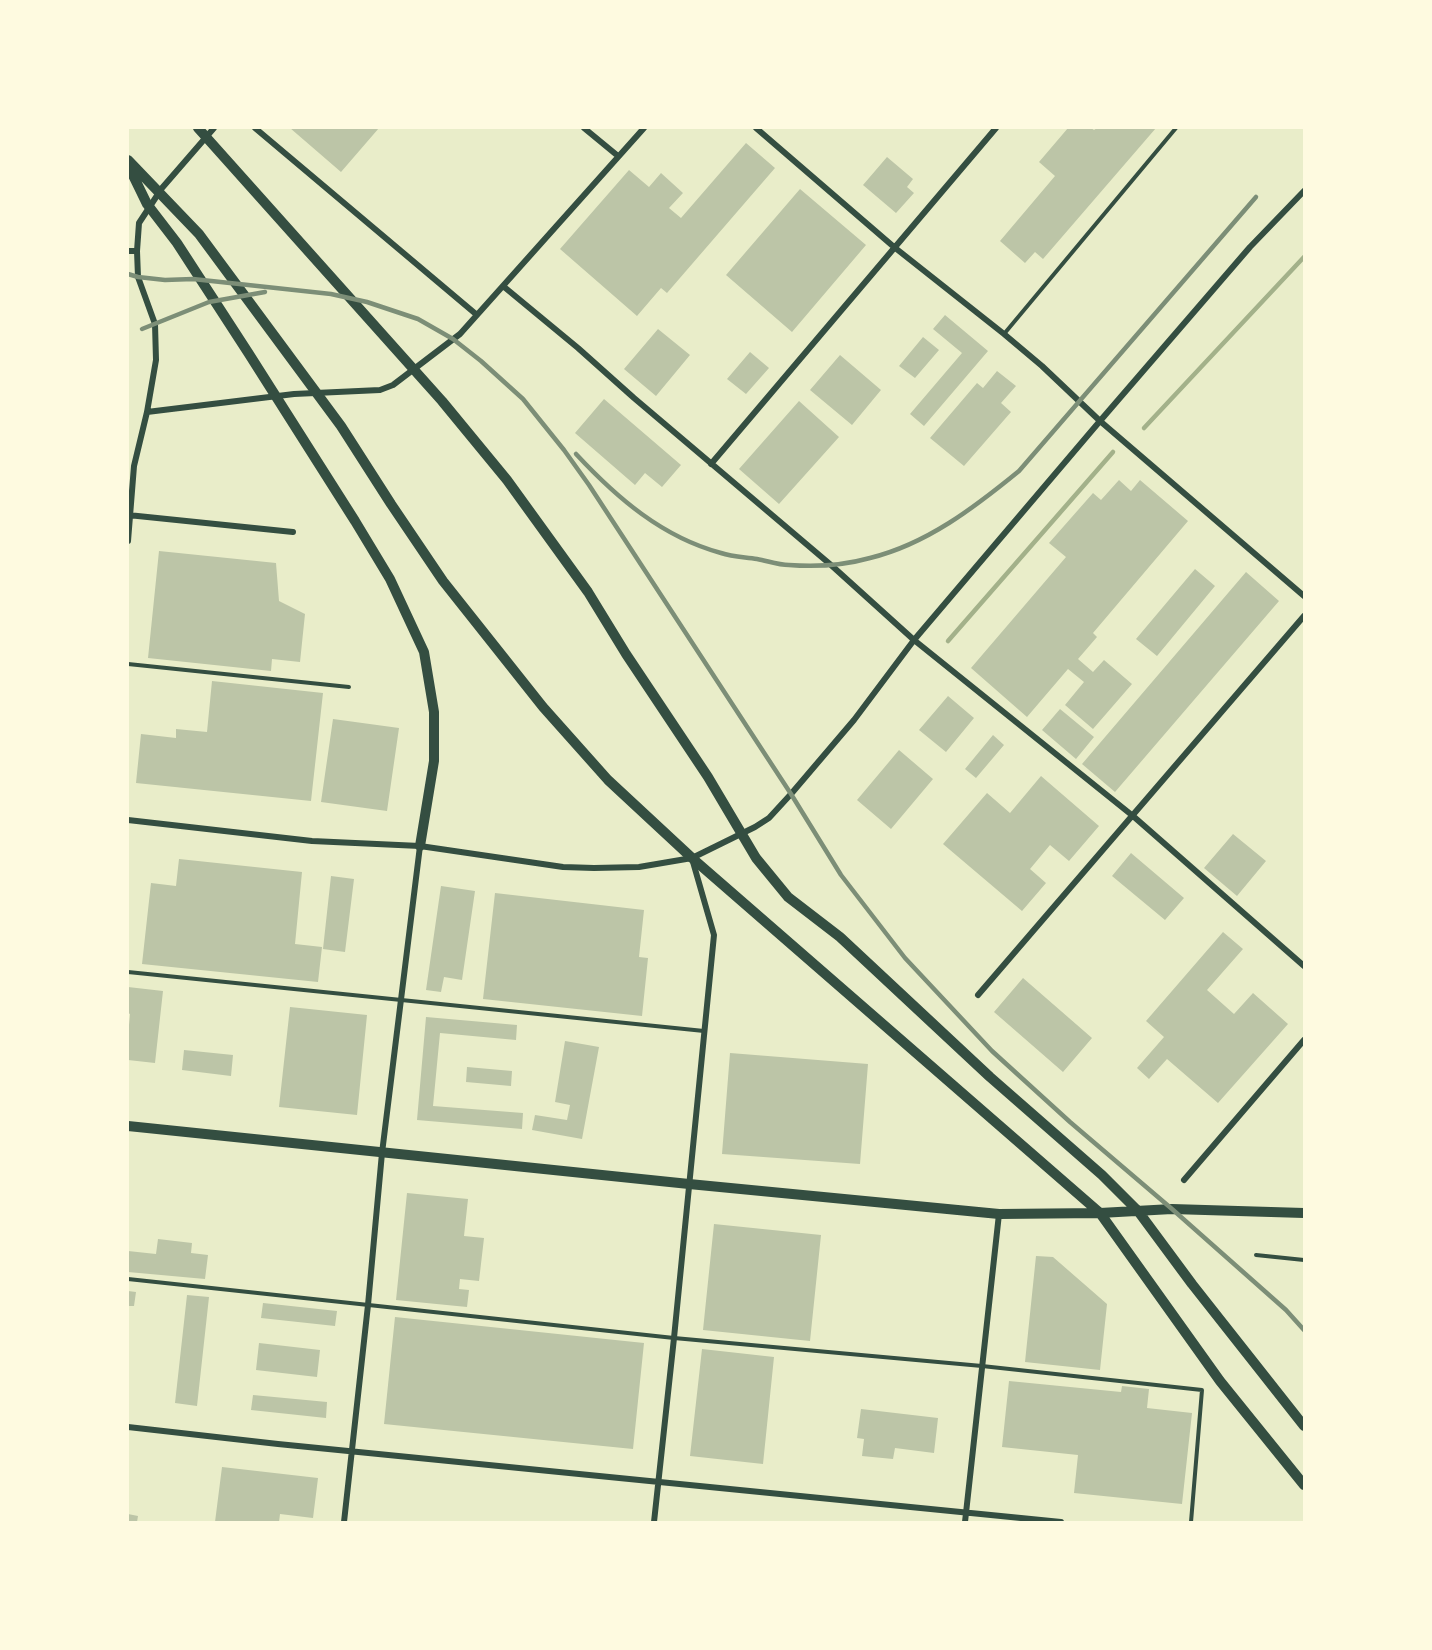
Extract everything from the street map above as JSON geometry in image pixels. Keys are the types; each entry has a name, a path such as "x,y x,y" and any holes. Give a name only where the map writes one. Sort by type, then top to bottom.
{"main road":[{"path":"198,128 442,401 507,480 588,592 626,654 708,777 756,858 788,897 840,937 990,1077 1102,1175 1138,1211 1192,1284 1305,1426"},
{"path":"128,162 199,234 341,426 443,580 543,707 608,780 692,858 1100,1213 1220,1381 1305,1485"},
{"path":"128,162 147,204 177,243 249,354 390,579 424,652 434,712 434,761 420,846"},
{"path":"128,1126 999,1214 1100,1213 1172,1209 1305,1213"}],"street":[{"path":"128,541 134,466 156,360 155,324 138,277 137,251 140,223 162,188 214,128"},
{"path":"255,128 477,315"},
{"path":"584,128 618,156"},
{"path":"147,412 294,394 380,390 393,385 460,334 644,128"},
{"path":"756,128 894,248 1042,366 1100,421 1305,596"},
{"path":"711,464 996,128"},
{"path":"128,820 312,841 420,846 563,867 621,868 692,858 741,833 769,818 777,810 854,720 914,640 1100,421 1250,247 1305,191"},
{"path":"128,251 137,251"},
{"path":"503,286 831,565 914,640 1133,816 1305,966"},
{"path":"129,515 293,532"},
{"path":"978,995 1305,616"},
{"path":"344,1522 382,1153 420,846"},
{"path":"654,1522 714,935 692,858"},
{"path":"1184,1180 1305,1040"},
{"path":"965,1522 999,1214"},
{"path":"128,1427 1061,1522"}],"lane":[{"path":"1004,334 1176,128"},
{"path":"128,664 349,687"},
{"path":"128,972 704,1031"},
{"path":"1256,1255 1305,1260"},
{"path":"128,1279 674,1338 982,1366 1202,1390 1191,1522"}],"building":[{"path":"290,128 379,128 341,172"},
{"path":"1068,128 1094,130 1097,128 1156,128 1043,259 1035,252 1025,263 1000,241 1055,176 1039,162"},
{"path":"746,143 775,168 667,293 661,288 637,316 560,249 629,170 649,187 661,173 683,193 669,208 681,218"},
{"path":"887,157 913,179 907,187 914,193 896,213 863,185"},
{"path":"800,189 866,245 792,332 726,275"},
{"path":"945,315 988,351 924,426 910,414 962,353 933,329"},
{"path":"658,329 690,355 656,396 624,369"},
{"path":"923,337 939,350 915,378 899,366"},
{"path":"750,352 769,368 746,394 727,379"},
{"path":"840,355 881,390 852,425 810,390"},
{"path":"997,371 1016,386 1001,403 1011,412 964,466 930,438 977,383 983,388"},
{"path":"604,399 681,465 662,487 645,473 635,485 575,433"},
{"path":"799,401 839,437 779,504 739,469"},
{"path":"1119,480 1131,491 1140,480 1188,521 1093,633 1097,637 1078,659 1093,672 1104,660 1132,684 1093,729 1065,705 1084,682 1068,669 1027,717 971,668 1066,557 1049,543 1093,493 1101,500"},
{"path":"159,551 276,563 279,601 305,614 300,662 272,659 271,671 148,658"},
{"path":"1195,569 1215,586 1157,656 1136,639"},
{"path":"1246,572 1279,601 1115,792 1082,764"},
{"path":"212,681 323,693 311,801 136,783 141,734 176,738 176,729 207,732"},
{"path":"948,696 974,718 946,752 919,730"},
{"path":"1060,709 1094,737 1076,759 1042,730"},
{"path":"333,719 399,728 387,811 321,802"},
{"path":"993,735 1004,745 976,778 965,769"},
{"path":"899,750 933,779 891,829 857,800"},
{"path":"1041,776 1099,826 1069,861 1050,845 1030,869 1046,883 1022,911 943,844 987,793 1010,813"},
{"path":"1233,834 1266,861 1237,896 1204,868"},
{"path":"1131,853 1184,898 1165,920 1112,876"},
{"path":"179,859 302,872 295,944 322,947 318,982 142,964 151,883 176,886"},
{"path":"331,876 354,879 345,952 323,949"},
{"path":"441,886 475,891 462,980 444,977 441,992 426,990"},
{"path":"495,893 644,910 639,957 648,958 642,1016 483,999"},
{"path":"1223,932 1243,949 1207,990 1234,1014 1253,993 1288,1024 1218,1103 1167,1059 1149,1079 1137,1068 1164,1037 1146,1021"},
{"path":"1023,978 1092,1038 1063,1072 994,1012"},
{"path":"128,987 163,991 155,1063 128,1060 130,1014 128,1013"},
{"path":"290,1007 367,1015 357,1115 279,1107"},
{"path":"426,1017 517,1025 516,1040 440,1033 433,1106 523,1113 522,1129 417,1120"},
{"path":"565,1041 599,1047 582,1139 532,1130 535,1115 567,1120 570,1105 555,1102"},
{"path":"184,1050 233,1055 231,1076 182,1070"},
{"path":"730,1053 868,1064 860,1164 722,1154"},
{"path":"467,1067 512,1071 511,1086 466,1082"},
{"path":"407,1193 468,1199 464,1236 484,1238 479,1281 460,1279 459,1289 469,1290 467,1307 396,1300"},
{"path":"714,1224 821,1235 810,1341 703,1330"},
{"path":"158,1239 192,1243 191,1253 208,1255 205,1279 128,1272 128,1251 156,1254"},
{"path":"1036,1256 1053,1257 1107,1304 1100,1370 1025,1362"},
{"path":"128,1291 136,1292 134,1306 128,1306"},
{"path":"187,1295 209,1297 197,1406 175,1403"},
{"path":"263,1303 337,1311 335,1326 261,1318"},
{"path":"395,1317 644,1343 633,1449 384,1424"},
{"path":"259,1343 320,1350 317,1377 256,1370"},
{"path":"702,1349 774,1357 763,1464 690,1456"},
{"path":"1009,1381 1121,1392 1122,1386 1149,1389 1147,1408 1192,1413 1182,1504 1074,1493 1078,1455 1002,1447"},
{"path":"253,1395 327,1402 326,1418 251,1410"},
{"path":"861,1409 938,1418 934,1453 895,1448 893,1459 862,1456 864,1439 857,1438"},
{"path":"222,1467 318,1478 313,1518 280,1514 279,1522 215,1522"},
{"path":"128,1514 138,1516 137,1522 128,1522"}],"waterway":[{"path":"1144,428 1304,257"},
{"path":"948,641 1113,452"}],"railway":[{"path":"576,454 608,486 642,514 679,537 721,553 781,564 809,566 850,562 891,552 931,534 968,511 1019,471 1256,197"},
{"path":"128,274 165,280 193,279 331,294 367,302 418,319 453,339 481,361 523,399 589,485 791,794 841,875 905,958 992,1051 1286,1310 1304,1330"},
{"path":"142,329 209,302 265,292"}]}
